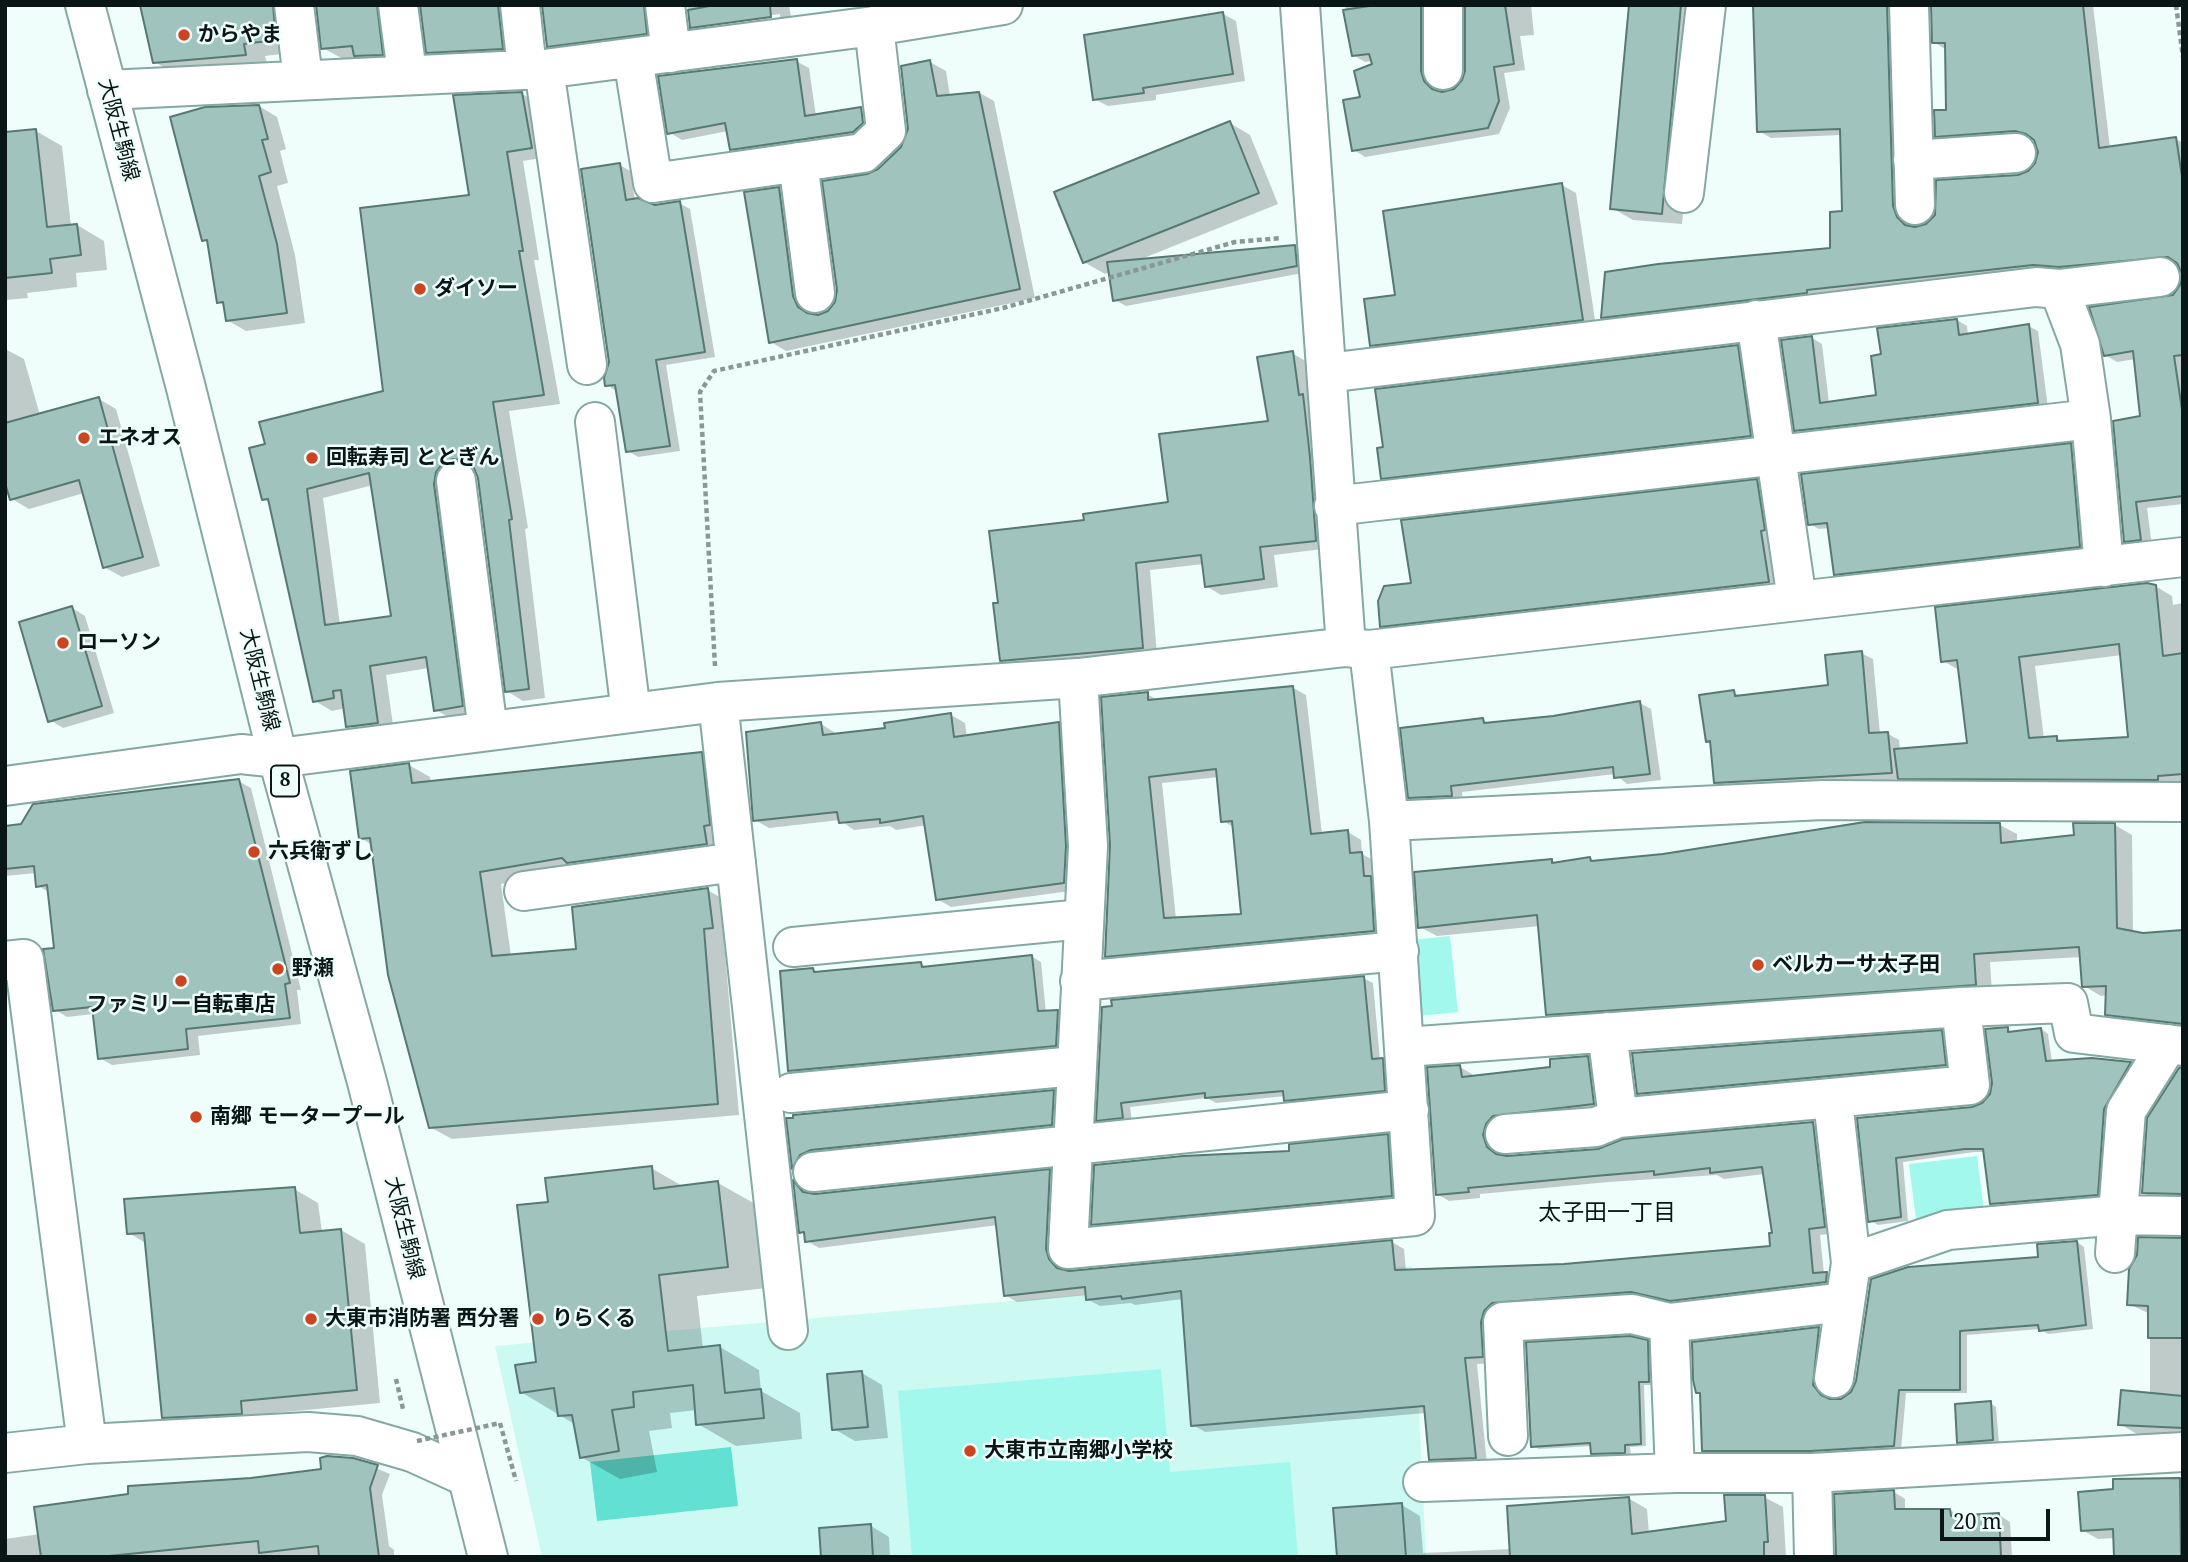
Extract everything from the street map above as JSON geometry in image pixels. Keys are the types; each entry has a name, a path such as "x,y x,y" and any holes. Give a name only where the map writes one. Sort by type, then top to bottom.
{"street":[{"name":"大阪生駒線","path":"85,5 186,388 278,758 368,1082 488,1557"},
{"path":"294,5 303,79"},
{"path":"398,5 407,74"},
{"path":"520,5 536,69 587,365"},
{"path":"665,5 671,53"},
{"path":"107,90 536,69 671,53 803,19 874,26 1003,5"},
{"path":"1078,677 1088,846 1071,1145 1068,1250 1415,1216 1389,821 1334,506 1300,5"},
{"path":"1443,5 1443,70"},
{"path":"1684,193 1706,5"},
{"path":"1909,5 1915,205"},
{"path":"633,58 653,183 863,153 886,131 874,26"},
{"path":"1913,160 2017,153"},
{"path":"798,162 815,293"},
{"path":"1326,373 2036,287 2059,289 2160,277"},
{"path":"2059,289 2080,344 2091,419 2104,567"},
{"path":"1756,320 1797,600"},
{"path":"1334,506 2091,419"},
{"path":"595,422 631,713"},
{"path":"456,481 488,732"},
{"path":"5,786 241,754 278,758 718,702 1078,677 1357,649 2183,557"},
{"path":"718,702 788,1330"},
{"path":"1389,821 1823,800 2183,802"},
{"path":"524,891 736,862"},
{"path":"793,947 1083,919"},
{"path":"1080,981 1399,951"},
{"path":"5,961 24,959 88,1444"},
{"path":"1405,1047 1961,1007 2068,1003 2074,1033 2175,1045 2126,1111 2115,1253"},
{"path":"1506,1135 1596,1127 1618,1118 1970,1086 1961,1007"},
{"path":"1606,1032 1618,1118"},
{"path":"791,1093 1075,1066"},
{"path":"1833,1100 1851,1263 1834,1378"},
{"path":"813,1172 1409,1110"},
{"path":"1851,1263 1948,1230 2119,1215 2183,1216"},
{"path":"1508,1436 1503,1322 1632,1314 1669,1323 1844,1302"},
{"path":"1669,1323 1675,1473"},
{"path":"5,1453 88,1444 308,1432 357,1436 412,1452 467,1477"},
{"path":"1423,1482 1675,1473 1812,1473 2183,1452"},
{"path":"1812,1473 1814,1557"}],"path":[{"path":"2176,5 2183,57"},
{"path":"718,702 700,392 714,371 1003,308 1236,242 1316,234"},
{"path":"396,1379 402,1406"},
{"path":"418,1441 500,1423 516,1481"}],"shaded area":[{"path":"1450,936 1458,1012 1419,1016 1412,940"},
{"path":"1977,1156 1984,1211 1916,1219 1909,1164"},
{"name":"大東市立南郷小学校","path":"1412,1266 1426,1557 542,1557 495,1346"},
{"path":"1161,1369 1170,1472 1290,1462 1298,1557 912,1557 898,1391"},
{"path":"731,1447 738,1506 597,1521 590,1462"}],"building":[{"name":"からやま","path":"140,5 273,5 276,40 244,44 246,55 153,63"},
{"path":"316,5 377,5 383,55 354,56 352,46 321,49"},
{"path":"420,5 498,5 503,49 426,53"},
{"path":"542,5 644,5 647,34 547,47"},
{"path":"715,5 770,5 771,17 690,28 688,10"},
{"path":"1376,5 1421,5 1421,71 1424,81 1432,89 1442,92 1454,89 1462,80 1465,71 1465,5 1505,5 1514,64 1494,67 1499,101 1488,128 1352,151 1343,100 1360,97 1354,71 1372,64 1369,54 1352,56 1343,10"},
{"path":"1629,5 1681,5 1662,214 1610,209"},
{"path":"1753,5 1887,5 1893,206 1897,217 1905,225 1915,227 1926,224 1935,215 1936,180 2018,175 2028,171 2035,163 2038,152 2034,140 2015,131 1935,137 1934,110 1946,110 1945,43 1932,43 1931,5 2083,5 2099,148 2176,137 2183,183 2183,355 2174,356 2183,416 2183,496 2136,502 2141,540 2124,542 2113,421 2140,416 2133,351 2104,356 2089,307 2173,295 2180,285 2182,274 2177,263 2168,257 2059,267 2033,265 1807,290 1807,293 1601,318 1605,272 1658,264 1830,248 1830,212 1842,211 1840,129 1757,132"},
{"path":"1223,12 1233,74 1143,88 1144,93 1093,100 1084,35"},
{"path":"797,59 805,116 861,107 863,123 853,132 730,150 725,123 667,134 658,76"},
{"path":"930,60 937,96 979,92 1020,289 769,343 744,192 779,187 793,296 798,307 807,313 818,315 828,311 835,302 837,290 822,181 867,174 878,169 901,147 908,129 901,66"},
{"path":"522,92 532,148 507,152 523,251 519,251 544,395 493,402 512,519 509,520 529,689 505,692 478,478 474,468 465,461 453,459 442,464 436,472 434,484 463,706 434,711 426,657 370,666 378,723 346,727 341,690 333,691 334,698 313,702 268,499 262,500 249,448 265,444 259,422 383,391 360,208 469,195 453,95","holes":["369,473 391,616 325,625 307,489"]},
{"path":"259,105 268,139 262,140 271,172 259,176 277,244 287,313 226,321 223,302 217,303 207,240 202,241 170,117 205,107"},
{"path":"1230,121 1259,193 1083,263 1054,192"},
{"path":"36,129 47,227 77,224 81,255 50,259 52,273 5,278 5,132"},
{"path":"620,163 626,200 638,198 655,205 680,201 705,352 656,360 670,446 626,452 615,385 605,386 604,378 609,362 581,169"},
{"path":"1562,183 1583,320 1370,346 1364,299 1395,295 1383,211"},
{"path":"1295,245 1297,266 1113,301 1107,262"},
{"path":"1957,319 1959,335 2029,324 2038,403 1794,431 1781,340 1812,336 1820,403 1876,395 1871,356 1881,354 1877,328"},
{"path":"1738,345 1751,436 1381,479 1377,448 1383,447 1375,389"},
{"path":"1293,351 1299,395 1303,394 1316,541 1260,547 1264,579 1205,587 1201,555 1136,563 1143,648 1000,661 993,603 998,603 989,531 1084,520 1083,514 1168,502 1159,434 1268,421 1257,357"},
{"path":"99,397 143,557 103,568 79,480 10,500 5,483 5,423"},
{"path":"2071,443 2080,547 1834,575 1827,523 1808,525 1801,474"},
{"path":"1757,479 1769,582 1380,627 1378,601 1384,586 1411,583 1401,520"},
{"path":"2147,583 2156,585 2163,656 2183,653 2183,774 2158,776 2158,780 1898,779 1894,749 1967,743 1957,660 1941,662 1935,607","holes":["2119,644 2128,737 2057,741 2057,736 2029,738 2019,657"]},
{"path":"72,606 102,706 48,722 19,622"},
{"path":"1862,651 1869,733 1888,732 1892,773 1714,783 1710,741 1706,742 1699,695 1734,690 1735,696 1828,685 1825,655"},
{"path":"1293,686 1311,834 1348,830 1350,853 1362,852 1364,876 1371,876 1374,931 1105,957 1110,845 1101,697 1148,692 1148,700","holes":["1216,769 1221,822 1232,821 1241,914 1164,918 1149,777"]},
{"path":"1640,701 1650,774 1614,778 1613,767 1451,786 1452,796 1408,798 1400,728 1483,718 1484,723 1553,716"},
{"path":"951,713 954,737 1059,722 1066,846 1064,883 936,900 923,816 880,823 880,819 839,823 837,812 753,821 746,732 821,722 823,735 885,728 884,723"},
{"path":"702,752 710,825 704,826 707,844 567,863 562,858 480,872 492,956 576,949 572,907 708,888 713,928 704,929 718,1104 429,1128 388,975 370,838 359,839 350,771 409,763 412,783"},
{"path":"239,779 290,983 285,984 290,1018 186,1029 188,1049 98,1059 92,1007 53,1011 43,949 54,948 47,885 36,887 34,866 5,869 5,826 21,824 33,804"},
{"path":"1865,822 2000,823 2001,843 2074,835 2073,823 2115,823 2117,928 2143,933 2183,930 2183,1024 2105,1015 2106,986 2082,987 2079,947 1974,954 1976,985 1546,1015 1537,915 1418,928 1414,872 1552,859 1552,863 1590,857 1591,861 1663,854"},
{"path":"1032,955 1038,1011 1058,1010 1056,1046 788,1071 780,971 813,968 814,972 921,962 922,967"},
{"path":"1364,976 1372,1059 1383,1058 1385,1091 1284,1101 1283,1091 1205,1098 1205,1093 1121,1103 1123,1118 1096,1121 1102,1007 1112,1006 1111,1000"},
{"path":"2008,1027 2008,1032 2041,1028 2046,1061 2092,1058 2131,1062 2104,1109 2098,1195 1990,1204 1983,1149 1965,1149 1896,1158 1901,1217 1868,1222 1857,1118 1972,1107 1982,1103 1990,1094 1992,1083 1985,1029"},
{"path":"1942,1030 1946,1065 1637,1094 1632,1053"},
{"path":"1588,1056 1594,1104 1493,1116 1486,1124 1483,1135 1487,1147 1496,1154 1507,1156 1598,1149 1623,1139 1813,1122 1825,1227 1809,1229 1813,1273 1827,1272 1826,1282 1670,1301 1631,1292 1492,1303 1484,1311 1481,1322 1483,1357 1465,1358 1476,1458 1429,1460 1424,1406 1191,1426 1181,1291 1122,1299 1121,1296 1086,1300 1085,1287 1004,1296 995,1217 805,1242 804,1232 799,1233 793,1180 803,1192 815,1194 1050,1169 1046,1249 1049,1259 1057,1268 1069,1271 1392,1240 1395,1270 1564,1264 1770,1246 1769,1233 1772,1233 1762,1167 1710,1173 1710,1168 1654,1175 1654,1171 1595,1176 1468,1188 1469,1192 1436,1195 1427,1067 1460,1065 1462,1077 1550,1067 1550,1059"},
{"path":"2183,1067 2183,1194 2142,1193 2147,1118 2179,1068"},
{"path":"1054,1090 1052,1125 811,1150 800,1155 792,1169 786,1118 793,1118 793,1115"},
{"path":"1388,1134 1392,1196 1091,1225 1094,1165 1183,1156 1289,1151 1289,1144"},
{"path":"652,1166 654,1189 718,1181 728,1267 659,1275 668,1351 720,1345 725,1393 761,1389 764,1418 696,1425 693,1385 633,1392 634,1407 612,1410 619,1451 580,1458 572,1415 558,1416 554,1388 520,1393 515,1365 536,1362 517,1205 548,1202 545,1178"},
{"path":"295,1187 300,1233 341,1229 357,1390 241,1401 242,1414 162,1418 144,1233 127,1234 124,1199"},
{"path":"2138,1237 2183,1238 2183,1338 2148,1338 2148,1306 2127,1305 2129,1269 2137,1255"},
{"path":"2077,1241 2086,1325 2039,1331 2038,1325 1960,1331 1960,1390 1899,1390 1894,1446 1811,1451 1702,1451 1700,1393 1696,1393 1693,1380 1692,1342 1819,1327 1813,1385 1821,1395 1830,1399 1841,1399 1851,1392 1856,1381 1871,1279 1908,1267 2038,1257 2037,1244"},
{"path":"1630,1336 1648,1340 1649,1382 1639,1382 1641,1444 1625,1445 1625,1453 1591,1454 1590,1443 1531,1447 1526,1342"},
{"path":"862,1371 868,1427 832,1430 827,1374"},
{"path":"2121,1390 2183,1396 2183,1428 2118,1425"},
{"path":"1991,1401 1993,1440 1957,1443 1955,1404"},
{"path":"320,1458 353,1458 378,1465 370,1488 379,1557 319,1557 318,1546 259,1553 258,1541 99,1557 41,1557 34,1507 128,1494 128,1486 251,1478 321,1469"},
{"path":"2180,1478 2181,1557 2114,1557 2113,1529 2081,1531 2078,1492 2113,1489 2113,1479"},
{"path":"1894,1490 1895,1509 1950,1509 1951,1516 1999,1513 2001,1557 1836,1557 1834,1494"},
{"path":"1724,1495 1765,1495 1768,1542 1764,1542 1764,1557 1510,1557 1507,1506 1629,1497 1632,1534 1726,1521"},
{"path":"1402,1503 1406,1557 1337,1557 1333,1508"},
{"path":"871,1524 873,1557 821,1557 819,1528"}],"place":[{"name":"からやま","path":"184,35"},
{"name":"ダイソー","path":"420,289"},
{"name":"エネオス","path":"84,438"},
{"name":"回転寿司 ととぎん","path":"312,458"},
{"name":"ローソン","path":"63,643"},
{"name":"六兵衛ずし","path":"254,852"},
{"name":"ベルカーサ太子田","path":"1758,965"},
{"name":"野瀬","path":"278,969"},
{"name":"ファミリー自転車店","path":"181,981"},
{"name":"南郷 モータープール","path":"196,1117"},
{"name":"大東市消防署 西分署","path":"311,1319"},
{"name":"りらくる","path":"538,1319"},
{"name":"大東市立南郷小学校","path":"970,1451"}],"district":[{"name":"太子田一丁目","path":"1607,1213"}]}
